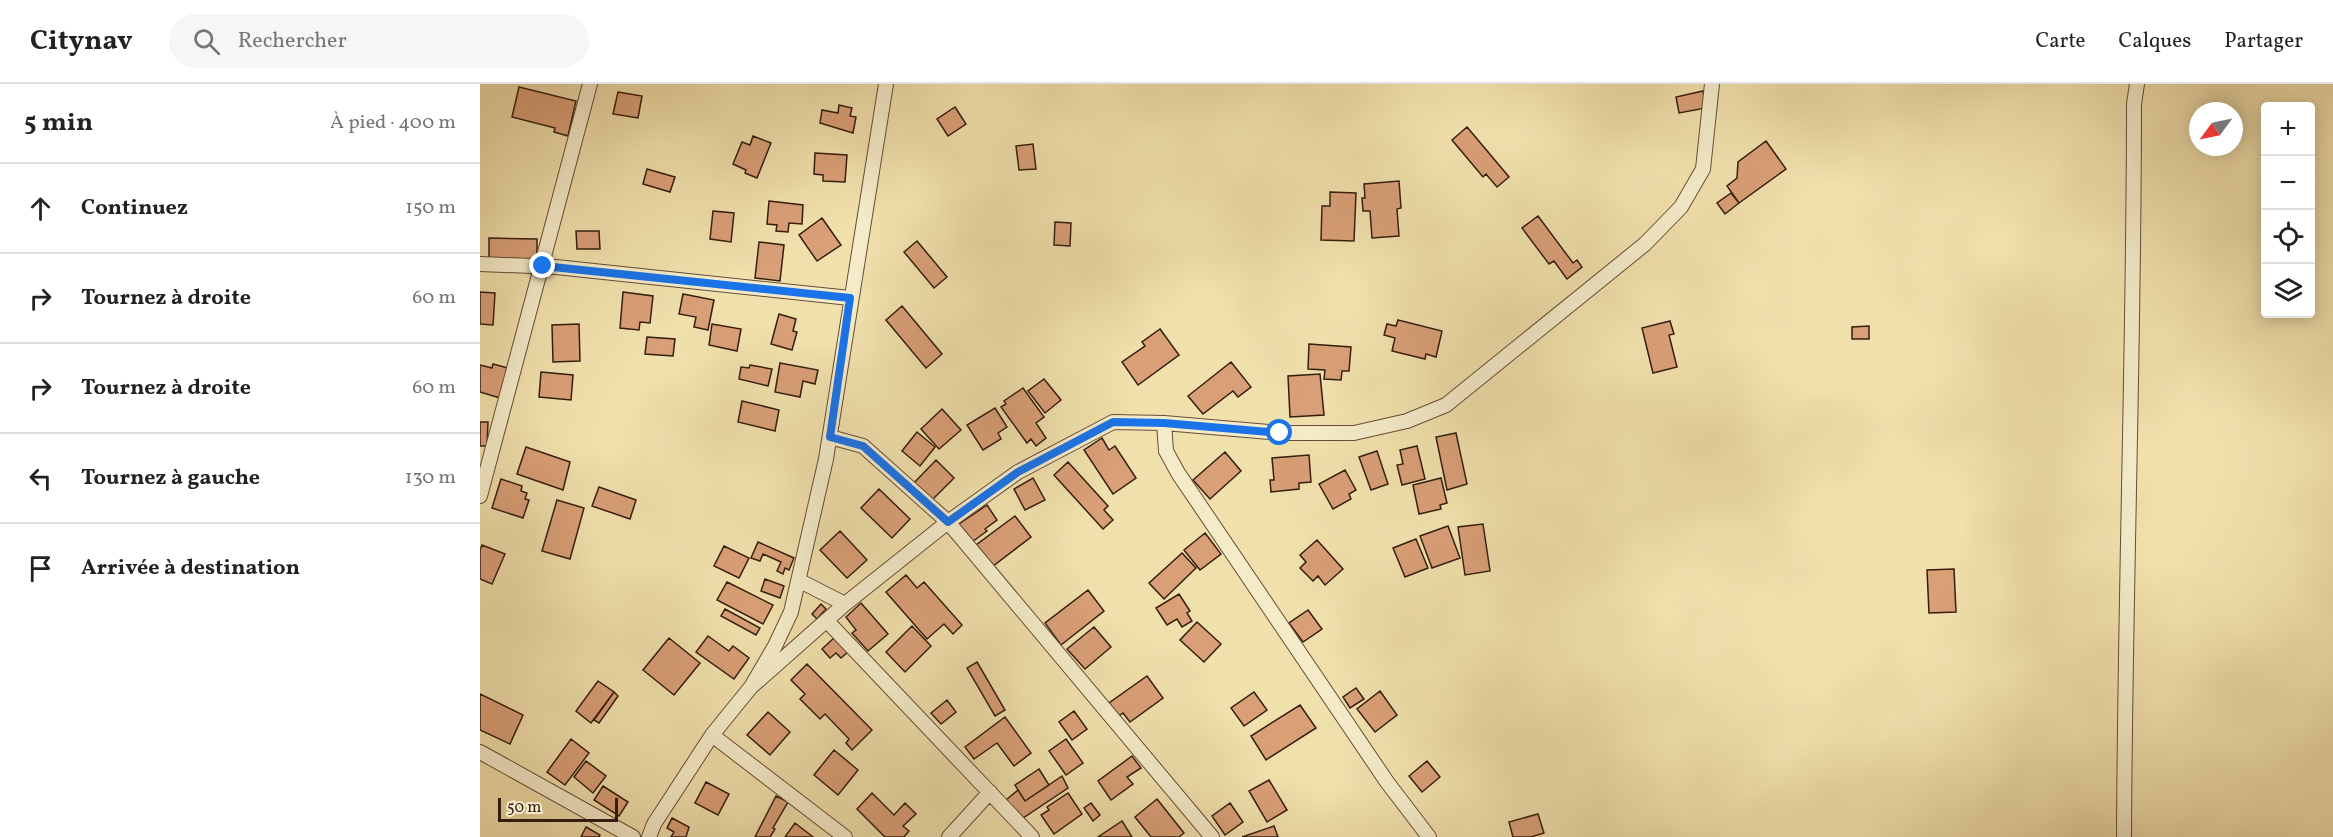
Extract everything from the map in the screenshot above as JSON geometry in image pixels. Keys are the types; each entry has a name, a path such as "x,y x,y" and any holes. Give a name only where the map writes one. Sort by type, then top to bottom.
{"street":[{"path":"480,496 590,84"},
{"path":"649,837 654,824 712,735 751,687 775,646 791,612 800,581 830,437 850,298 886,84"},
{"path":"751,687 845,604 948,522 1018,472 1113,422 1164,423 1280,433 1354,433 1407,421 1446,405 1645,244 1681,207 1703,169 1712,84"},
{"path":"2124,837 2125,675 2134,297 2134,104 2137,84"},
{"path":"480,264 543,266 850,298"},
{"path":"1164,423 1166,451 1178,473 1387,782 1429,837"},
{"path":"830,437 863,446 948,522 1212,837"},
{"path":"800,581 845,604"},
{"path":"827,621 1032,837"},
{"path":"712,735 845,837"},
{"path":"480,752 633,837"},
{"path":"949,837 990,792"}],"building":[{"path":"519,87 576,101 568,136 554,132 555,128 512,117"},
{"path":"1703,91 1706,108 1679,113 1676,97"},
{"path":"618,92 642,96 638,118 613,114"},
{"path":"839,105 852,108 850,116 856,117 853,133 820,123 822,110 838,113"},
{"path":"955,107 966,124 948,136 937,119"},
{"path":"1467,127 1509,177 1497,187 1486,174 1483,177 1452,140"},
{"path":"753,136 771,143 757,178 733,164 742,142 750,145"},
{"path":"1766,141 1786,169 1739,203 1727,186 1737,178 1738,162"},
{"path":"1033,144 1036,169 1019,170 1016,146"},
{"path":"815,153 847,155 845,182 823,181 823,175 814,174"},
{"path":"647,169 675,177 670,192 643,184"},
{"path":"1399,181 1401,208 1397,209 1399,236 1372,238 1370,211 1363,211 1364,184"},
{"path":"1330,192 1356,193 1354,241 1321,240 1322,206 1330,206"},
{"path":"1731,193 1739,203 1725,214 1717,203"},
{"path":"769,201 803,205 802,224 789,223 788,232 776,231 777,225 767,224"},
{"path":"713,211 734,213 731,242 710,239"},
{"path":"1538,216 1573,263 1577,260 1582,267 1567,279 1554,261 1549,264 1522,228"},
{"path":"822,218 841,245 817,261 799,235"},
{"path":"1055,222 1071,223 1070,246 1054,245"},
{"path":"576,231 599,231 600,249 577,249"},
{"path":"489,238 537,239 537,259 489,258"},
{"path":"917,241 947,277 934,288 904,252"},
{"path":"759,242 784,245 780,281 755,278"},
{"path":"480,292 495,293 493,325 480,324"},
{"path":"623,292 653,296 650,323 640,322 639,330 620,328"},
{"path":"683,294 714,300 708,330 694,327 696,317 679,314"},
{"path":"902,306 942,354 926,368 886,320"},
{"path":"779,314 796,319 793,331 797,332 792,350 771,344"},
{"path":"1398,320 1442,331 1436,357 1426,354 1425,359 1392,351 1395,338 1384,335 1387,324 1396,326"},
{"path":"1670,321 1674,334 1669,335 1677,367 1653,373 1642,328"},
{"path":"579,324 580,361 553,362 552,325"},
{"path":"712,324 741,329 737,351 709,345"},
{"path":"1869,326 1869,339 1852,339 1852,327"},
{"path":"1160,329 1179,355 1138,385 1122,362 1145,346 1142,342"},
{"path":"647,337 675,339 673,356 645,354"},
{"path":"1309,344 1351,347 1349,371 1342,371 1341,380 1324,379 1325,370 1308,369"},
{"path":"1231,362 1251,387 1238,397 1233,391 1203,414 1188,396"},
{"path":"780,363 818,370 815,384 803,381 800,397 775,392"},
{"path":"493,364 508,368 500,398 480,392 480,365 492,368"},
{"path":"750,365 772,369 768,386 739,379 741,367 749,368"},
{"path":"541,372 573,375 571,400 539,397"},
{"path":"1320,374 1324,415 1290,417 1288,376"},
{"path":"1044,379 1061,400 1045,413 1028,391"},
{"path":"1023,388 1044,417 1036,423 1046,438 1036,446 1031,439 1027,443 1001,407 1006,404 1004,401"},
{"path":"742,401 779,410 775,431 738,422"},
{"path":"995,408 1007,427 998,433 1001,439 983,450 967,425"},
{"path":"942,409 961,430 939,449 921,429"},
{"path":"480,422 488,422 487,446 480,446"},
{"path":"917,432 935,447 920,466 902,451"},
{"path":"1456,433 1467,484 1447,490 1436,437"},
{"path":"1102,438 1109,450 1115,446 1136,478 1113,494 1084,450"},
{"path":"1417,446 1425,479 1402,485 1397,465 1403,464 1400,450"},
{"path":"526,447 570,462 563,490 517,474"},
{"path":"1377,451 1388,484 1371,490 1359,457"},
{"path":"1225,452 1241,471 1210,499 1193,480"},
{"path":"1309,455 1311,482 1299,483 1299,489 1271,492 1270,480 1274,480 1272,458"},
{"path":"936,460 954,478 929,503 912,485"},
{"path":"1068,462 1108,506 1104,510 1113,520 1103,529 1054,475"},
{"path":"1345,470 1356,490 1349,494 1351,499 1333,509 1319,484"},
{"path":"1033,478 1045,500 1025,510 1014,489"},
{"path":"1441,478 1447,503 1440,505 1441,509 1419,514 1413,485"},
{"path":"501,479 522,486 521,491 527,493 525,499 529,500 523,518 492,508"},
{"path":"599,487 636,500 630,519 592,506"},
{"path":"879,489 910,519 892,538 861,508"},
{"path":"557,500 584,508 570,559 542,551"},
{"path":"987,505 997,520 972,542 959,524"},
{"path":"1015,516 1031,537 988,570 972,548"},
{"path":"1483,524 1490,571 1465,575 1458,527"},
{"path":"1448,526 1460,558 1432,568 1420,536"},
{"path":"840,531 867,560 847,578 820,550"},
{"path":"1205,533 1221,554 1200,570 1184,550"},
{"path":"1416,539 1428,568 1405,577 1393,548"},
{"path":"1317,540 1343,569 1325,585 1318,576 1313,581 1300,568 1306,562 1300,555"},
{"path":"758,542 794,558 789,570 785,568 783,574 777,571 781,562 763,554 760,561 751,558"},
{"path":"482,545 505,554 492,584 480,579"},
{"path":"724,546 749,558 739,578 714,566"},
{"path":"1182,553 1196,568 1164,599 1149,583"},
{"path":"1954,569 1956,612 1929,613 1927,570"},
{"path":"906,575 917,588 924,582 962,625 953,634 944,624 927,639 886,592"},
{"path":"765,579 784,586 780,598 761,591"},
{"path":"727,582 773,605 763,624 717,600"},
{"path":"1088,590 1104,611 1061,645 1045,623"},
{"path":"1179,594 1190,611 1187,613 1192,621 1182,627 1177,619 1167,625 1156,608"},
{"path":"861,603 888,634 868,651 852,633 856,630 846,617"},
{"path":"821,604 826,609 817,619 812,614"},
{"path":"725,609 760,628 756,635 721,616"},
{"path":"1308,610 1322,629 1303,642 1289,623"},
{"path":"1197,622 1221,644 1204,662 1180,640"},
{"path":"912,626 931,646 905,672 886,652"},
{"path":"1094,627 1111,647 1085,669 1067,649"},
{"path":"708,636 729,651 733,646 749,658 734,679 696,652"},
{"path":"835,637 848,652 841,658 836,653 830,658 822,649"},
{"path":"669,638 700,663 674,695 643,670"},
{"path":"977,662 1005,710 995,716 967,668"},
{"path":"807,664 872,730 852,750 846,743 849,739 825,714 820,719 800,699 805,694 791,680"},
{"path":"1147,676 1163,698 1130,722 1123,713 1119,716 1109,703"},
{"path":"598,681 614,692 591,723 576,711"},
{"path":"1356,688 1364,699 1350,708 1343,697"},
{"path":"1380,691 1397,715 1375,732 1357,709"},
{"path":"614,692 618,696 599,723 594,720"},
{"path":"1254,692 1267,710 1244,726 1231,708"},
{"path":"480,694 523,715 510,744 480,730"},
{"path":"947,700 956,712 941,724 931,713"},
{"path":"1300,705 1316,728 1266,760 1251,736"},
{"path":"1074,711 1087,729 1072,740 1059,722"},
{"path":"768,712 790,732 770,755 747,735"},
{"path":"1005,717 1031,753 1014,766 997,743 974,759 965,747"},
{"path":"571,739 589,753 565,785 547,772"},
{"path":"1066,739 1083,763 1066,775 1049,751"},
{"path":"834,750 858,770 838,795 814,775"},
{"path":"1132,756 1141,768 1127,777 1133,784 1111,800 1098,781"},
{"path":"586,761 606,776 593,793 574,777"},
{"path":"1427,761 1440,777 1422,792 1409,776"},
{"path":"1039,769 1049,785 1025,801 1015,785"},
{"path":"1062,776 1068,788 1023,818 1006,800 1018,790 1025,801"},
{"path":"1269,780 1287,810 1267,822 1249,791"},
{"path":"706,782 729,794 718,815 695,803"},
{"path":"603,786 628,802 619,816 594,800"},
{"path":"872,793 894,815 905,803 916,814 903,826 909,831 904,837 885,837 857,809"},
{"path":"1068,793 1082,814 1054,834 1041,815 1049,810 1047,807"},
{"path":"776,796 788,802 773,828 775,829 770,837 755,837"},
{"path":"1157,799 1184,833 1179,837 1151,837 1135,817"},
{"path":"1091,803 1100,815 1093,821 1084,808"},
{"path":"1230,803 1243,822 1225,835 1212,816"},
{"path":"1538,814 1544,833 1531,837 1513,837 1509,822"},
{"path":"672,818 689,827 686,837 671,837 674,832 667,828"},
{"path":"1122,821 1132,837 1098,837"},
{"path":"795,823 813,837 785,837"},
{"path":"1274,826 1278,837 1242,837"},
{"path":"586,827 600,835 599,837 581,837"}],"route":[{"path":"543,266 850,298 830,437 863,446 948,522 1018,472 1113,422 1164,423 1280,433"}]}
